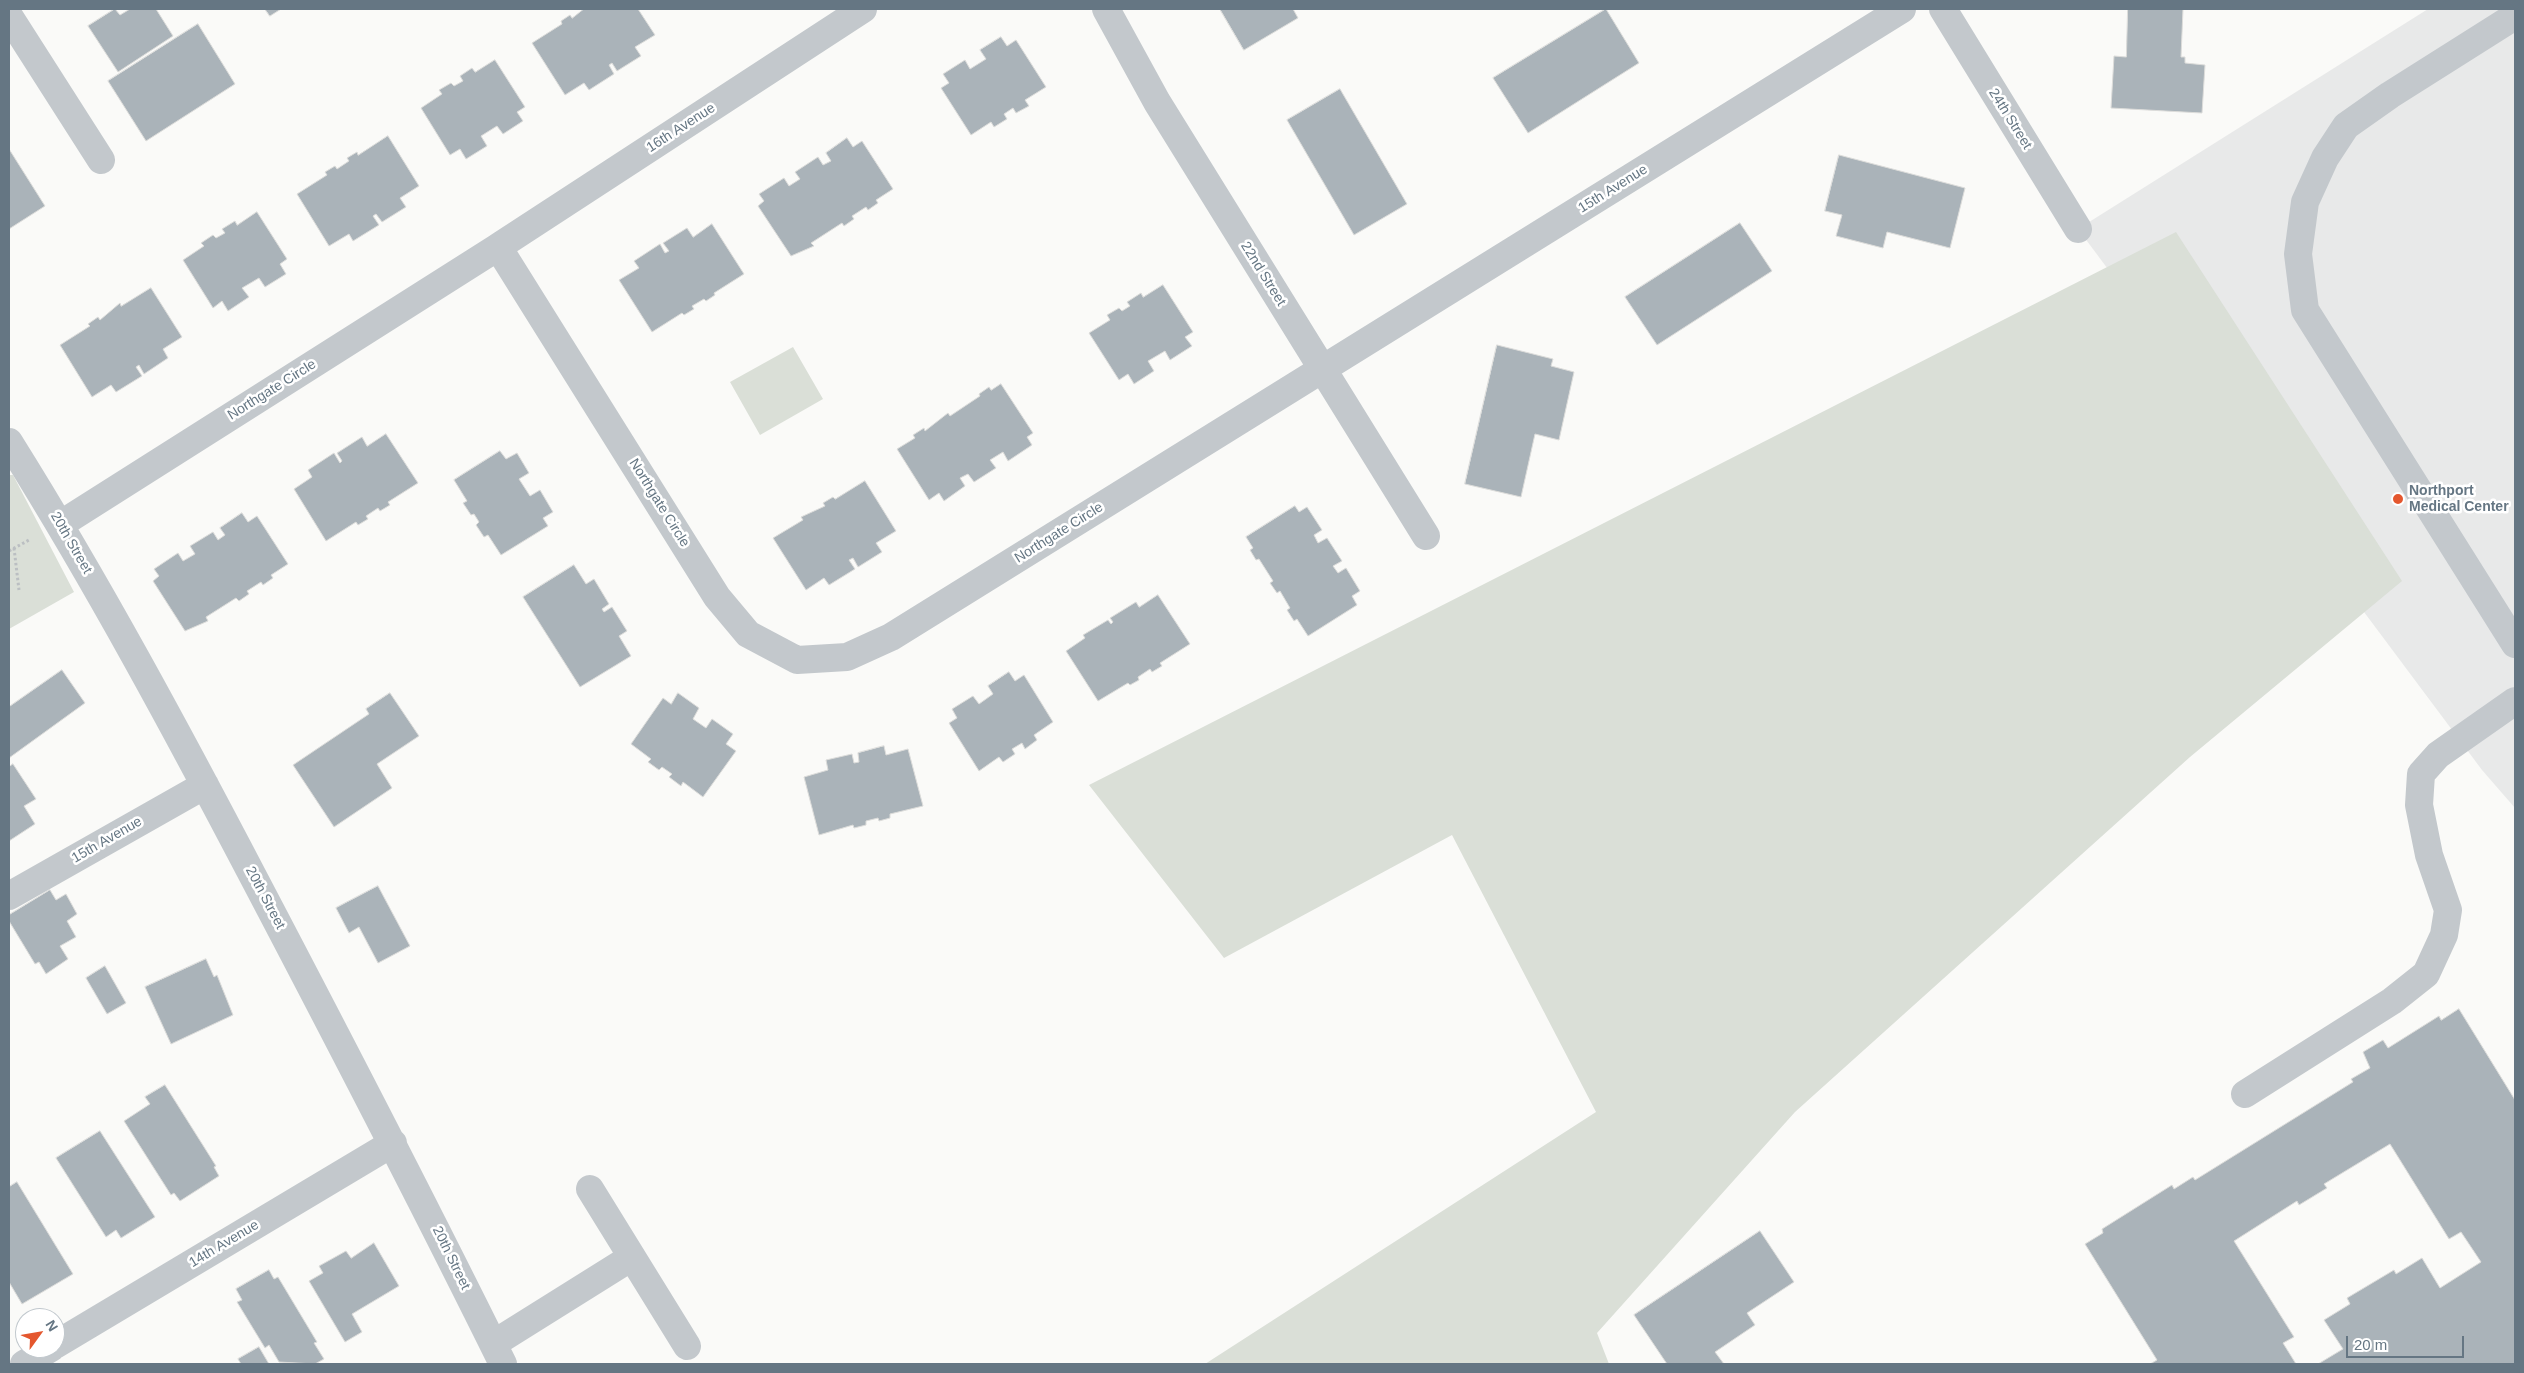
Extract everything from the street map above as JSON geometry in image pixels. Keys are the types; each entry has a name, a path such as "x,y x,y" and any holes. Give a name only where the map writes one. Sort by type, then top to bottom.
{"street":[{"name":"16th Avenue","path":"498,247 863,9"},
{"name":"22nd Street","path":"1106,9 1157,102 1426,536"},
{"name":"15th Avenue","path":"1323,370 1902,9"},
{"name":"24th Street","path":"1943,9 2078,229"},
{"path":"9,16 101,160"},
{"path":"2515,16 2390,95 2346,126 2325,158 2305,202 2298,254 2305,310 2515,644"},
{"name":"Northgate Circle","path":"61,524 498,247 717,597 748,634 797,660 847,657 891,637 1323,370"},
{"name":"20th Street","path":"9,442 61,524 205,784 393,1143 498,1354"},
{"path":"2245,1094 2392,1001 2426,974 2444,935 2448,910 2427,847 2419,805 2421,774 2438,755 2515,701"},
{"name":"15th Avenue","path":"9,896 205,784"},
{"name":"14th Avenue","path":"65,1339 393,1143"},
{"path":"590,1189 687,1346"},
{"path":"498,1354 632,1257"}],"path":[{"path":"14,548 19,590"}],"shaded area":[{"name":"Northport Medical Center","path":"2428,9 2515,9 2515,808 2482,770 2078,229"},
{"path":"2176,232 2402,581 2190,757 1795,1112 1597,1333 1609,1364 1205,1364 1596,1112 1452,835 1224,958 1089,785"},
{"path":"793,347 823,399 760,435 730,382"},
{"path":"9,475 13,475 74,592 9,629"}],"building":[{"path":"115,9 120,15 130,9 156,9 173,36 118,72 88,26"},
{"path":"265,9 281,9 270,16"},
{"path":"584,9 638,9 655,35 635,47 641,56 617,71 612,63 609,65 614,74 589,90 584,83 565,95 532,43 562,24 561,21 570,15 572,18"},
{"path":"1220,9 1293,9 1298,18 1244,50"},
{"path":"1606,9 1639,63 1528,133 1493,78"},
{"path":"2128,9 2183,9 2181,57 2185,57 2185,63 2205,65 2202,113 2111,108 2114,56 2126,57"},
{"path":"198,24 235,84 146,141 108,81"},
{"path":"1001,37 1007,46 1016,40 1046,87 1025,100 1029,106 1016,113 1013,108 1004,114 1007,119 994,127 991,122 971,135 941,88 949,83 943,74 965,60 970,69 986,59 980,50"},
{"path":"495,60 525,107 517,112 523,121 503,134 497,126 481,136 487,146 466,159 460,149 450,155 421,108 442,94 439,90 451,83 454,86 463,81 460,76 472,68 475,72"},
{"path":"1340,89 1407,204 1354,235 1287,120"},
{"path":"388,136 419,186 400,198 406,207 382,222 376,214 373,216 379,225 353,241 349,234 329,246 297,194 327,175 325,172 335,166 337,169 349,161 347,158 357,152 358,155"},
{"path":"847,138 853,147 862,141 893,189 876,200 878,203 868,210 866,207 852,216 854,219 844,226 842,223 811,243 814,246 791,256 758,206 764,201 759,194 784,178 789,186 800,179 795,172 818,157 823,165 831,161 826,153"},
{"path":"9,149 45,206 9,229"},
{"path":"1839,155 1965,188 1950,248 1887,232 1883,248 1836,236 1842,215 1825,211"},
{"path":"257,212 287,259 280,264 286,274 265,287 259,278 242,288 249,297 228,311 222,301 213,308 183,260 204,246 201,243 213,235 216,238 225,233 222,229 235,221 237,225"},
{"path":"1740,223 1772,271 1657,345 1625,297"},
{"path":"712,224 744,274 714,293 715,295 706,301 704,299 692,306 694,309 684,315 682,313 652,332 619,280 639,268 634,261 660,244 665,253 669,251 663,243 687,228 693,237"},
{"path":"1163,285 1193,332 1185,337 1192,346 1170,360 1165,351 1148,361 1154,371 1134,384 1128,374 1119,380 1089,333 1110,320 1107,315 1119,308 1122,311 1130,306 1127,302 1141,293 1143,297"},
{"path":"151,288 182,337 163,349 168,358 144,374 139,365 136,367 142,376 116,392 111,385 92,397 60,345 90,326 88,324 98,317 100,320 120,303 121,306"},
{"path":"1497,345 1553,359 1551,366 1574,372 1559,440 1535,434 1521,497 1465,484"},
{"path":"1001,384 1033,433 1027,437 1032,445 1008,461 1003,452 990,460 996,468 974,482 968,474 960,478 965,486 944,501 939,493 929,500 897,449 915,438 913,435 924,428 925,431 948,413 950,416 980,396 979,394 989,387 991,390"},
{"path":"386,434 418,483 388,502 390,505 380,511 378,508 366,516 368,519 358,525 356,522 326,541 294,489 312,477 308,470 334,453 340,463 342,461 337,453 362,437 367,446"},
{"path":"500,451 506,459 517,453 529,473 519,479 530,496 540,490 553,512 543,518 548,526 501,555 488,535 484,537 476,525 479,522 474,514 471,515 463,503 467,501 454,480"},
{"path":"865,481 896,531 876,543 882,552 858,567 853,558 849,560 855,569 829,585 824,578 806,590 773,538 803,520 801,517 825,506 823,503 833,497 835,499"},
{"path":"1295,506 1299,512 1307,507 1322,530 1314,535 1318,543 1327,538 1342,561 1333,566 1338,573 1346,568 1360,591 1352,596 1357,605 1308,636 1297,619 1294,621 1287,610 1290,608 1280,591 1277,593 1270,583 1273,581 1259,559 1256,560 1250,550 1253,548 1246,537"},
{"path":"242,513 248,522 257,516 288,564 271,575 273,578 263,585 261,582 247,591 249,594 239,601 236,598 206,617 208,621 185,631 153,581 159,576 154,569 178,553 183,561 195,554 190,546 213,532 218,540 225,535 220,528"},
{"path":"574,565 586,584 594,579 609,604 602,609 604,612 612,607 627,631 619,636 631,656 580,687 523,597"},
{"path":"1158,595 1190,644 1160,663 1162,666 1152,672 1150,669 1138,677 1139,680 1130,685 1128,683 1098,701 1066,651 1085,638 1083,635 1108,620 1111,624 1113,622 1110,618 1136,602 1139,607"},
{"path":"62,670 85,703 9,758 9,707"},
{"path":"1009,672 1015,681 1024,675 1053,722 1034,735 1037,740 1025,749 1022,743 1012,749 1015,754 1003,762 999,757 979,771 949,723 957,718 952,709 973,696 979,704 993,694 988,686"},
{"path":"390,693 419,736 377,764 392,788 334,827 293,765 369,714 366,709"},
{"path":"678,693 699,708 693,719 706,728 712,719 733,734 726,744 736,751 703,797 683,782 681,786 669,777 672,774 662,767 659,770 648,762 651,759 631,744 663,698 671,704"},
{"path":"884,746 886,755 908,749 923,806 890,814 890,818 879,821 878,818 866,821 866,825 854,828 853,825 819,835 804,777 828,770 826,760 852,754 854,763 859,762 858,753"},
{"path":"13,764 36,799 24,806 35,824 9,841 9,767"},
{"path":"378,886 410,946 378,963 359,927 349,933 336,908"},
{"path":"50,890 56,900 66,894 77,914 67,921 76,937 60,946 68,959 46,974 39,962 35,964 9,921 9,915"},
{"path":"206,959 214,977 217,975 233,1015 171,1044 145,987"},
{"path":"105,966 126,1003 107,1014 86,978"},
{"path":"2459,1009 2515,1100 2515,1364 2318,1364 2343,1349 2324,1320 2350,1304 2347,1298 2394,1270 2396,1274 2422,1258 2440,1288 2481,1262 2461,1232 2449,1239 2390,1144 2324,1184 2327,1188 2299,1205 2297,1201 2234,1241 2294,1337 2283,1343 2296,1364 2150,1364 2157,1360 2085,1244 2103,1233 2102,1229 2172,1185 2174,1189 2193,1177 2195,1180 2353,1082 2351,1079 2370,1068 2363,1052 2383,1040 2388,1048 2439,1016 2441,1020"},
{"path":"165,1085 216,1166 214,1167 219,1176 180,1201 174,1193 171,1195 124,1121 150,1104 145,1097"},
{"path":"100,1131 155,1217 121,1238 116,1230 106,1237 56,1158"},
{"path":"17,1182 73,1274 22,1304 9,1282 9,1187"},
{"path":"1760,1231 1794,1282 1747,1313 1755,1325 1715,1352 1724,1364 1667,1364 1634,1315"},
{"path":"374,1243 399,1286 352,1314 362,1332 345,1342 309,1281 323,1273 319,1266 346,1251 351,1258"},
{"path":"269,1270 274,1279 278,1277 317,1342 314,1343 324,1359 315,1364 279,1362 269,1345 265,1348 237,1302 242,1300 236,1289"},
{"path":"259,1347 269,1364 241,1364 238,1359"}],"place":[{"name":"Northport Medical Center","path":"2398,499"}]}
